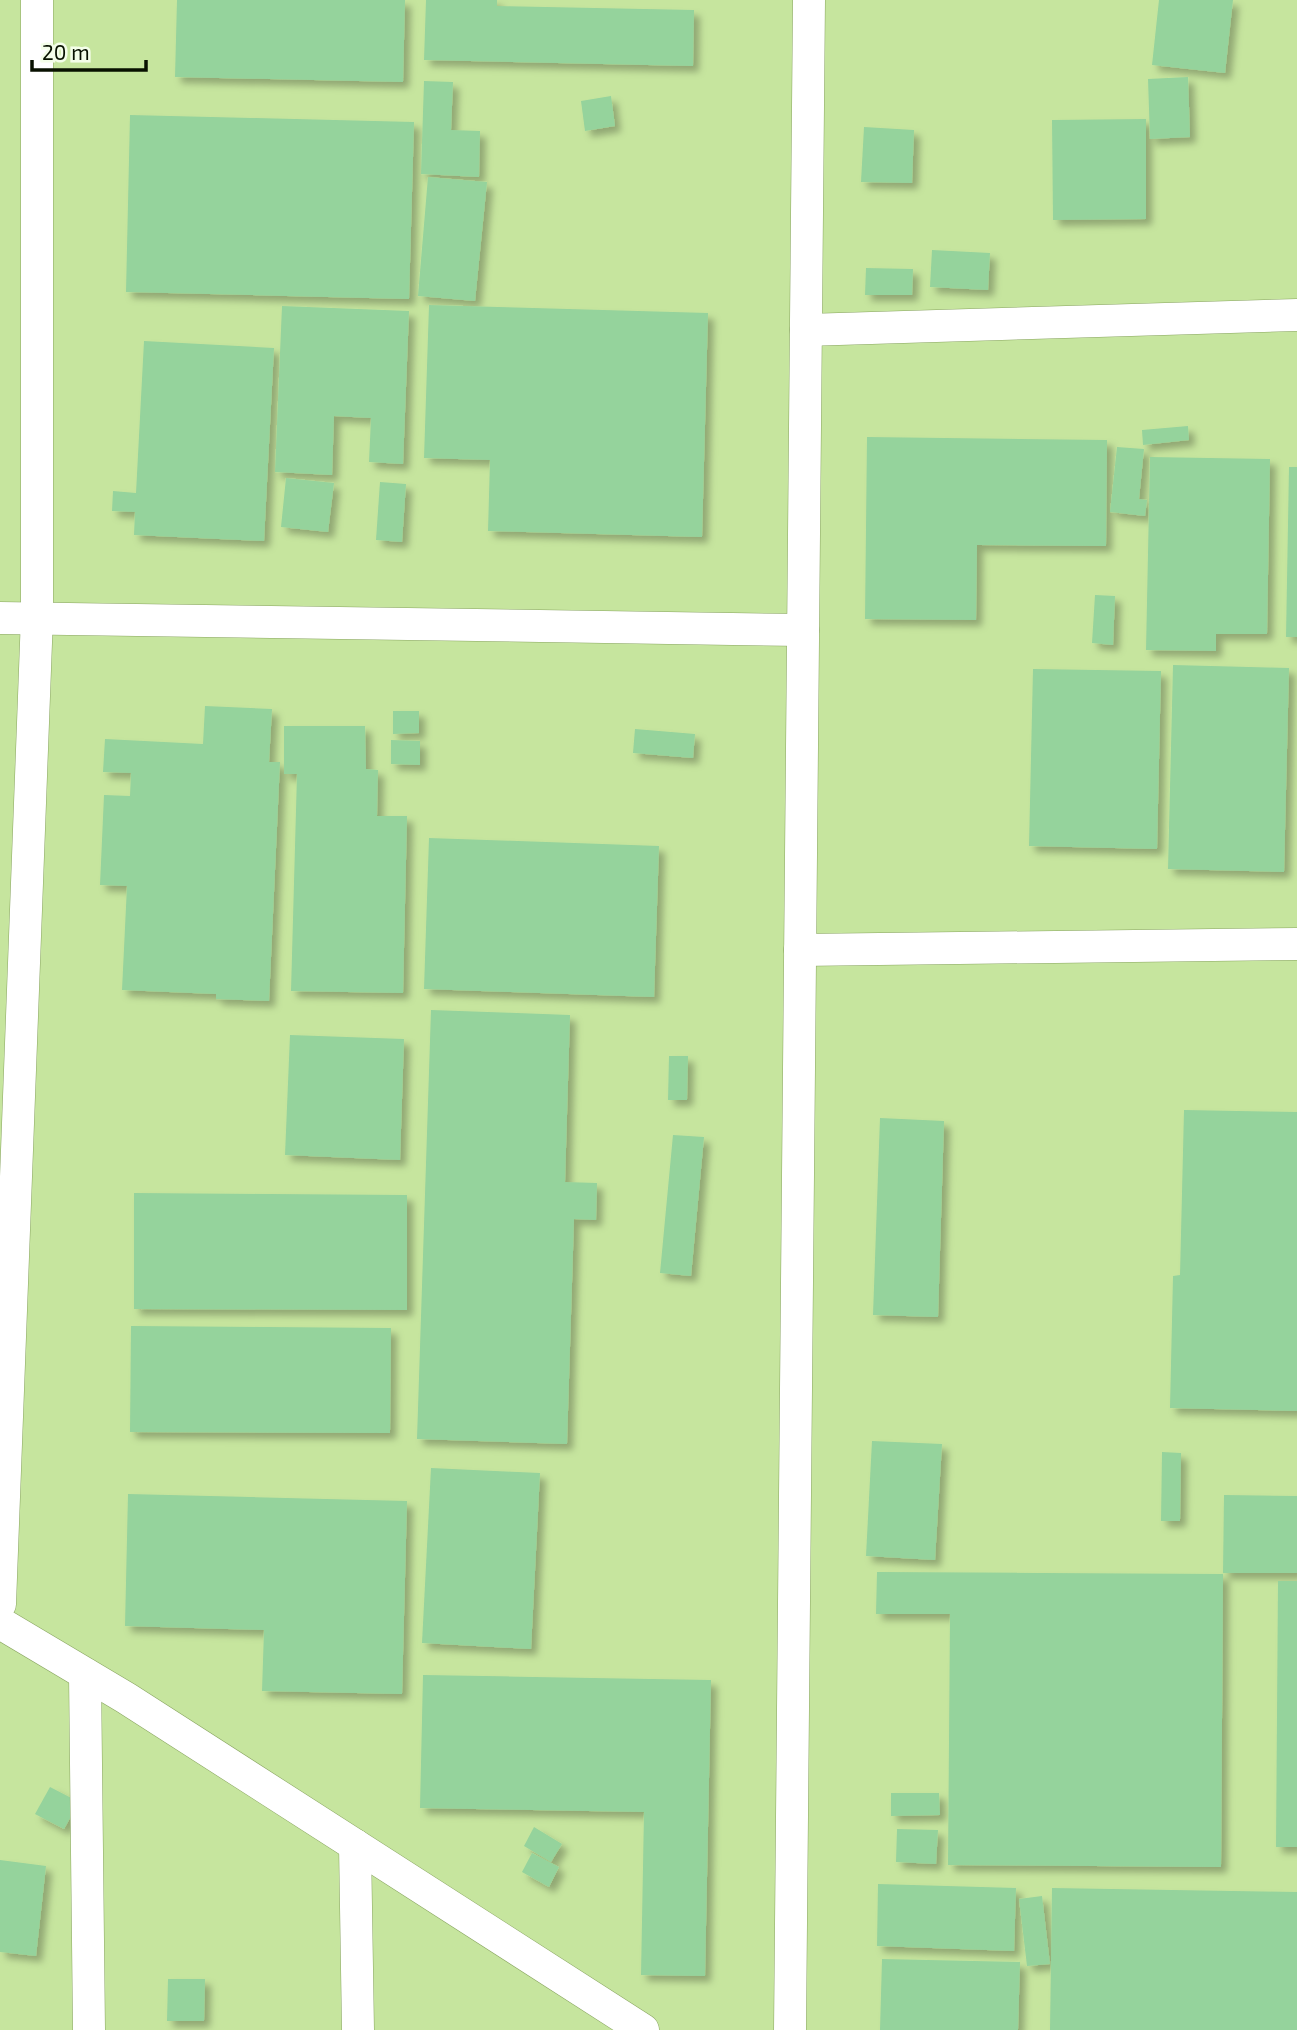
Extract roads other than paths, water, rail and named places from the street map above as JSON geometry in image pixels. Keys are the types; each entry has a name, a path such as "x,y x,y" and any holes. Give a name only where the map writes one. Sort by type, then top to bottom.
{"street":[{"path":"0,1604 37,616 37,0"},
{"path":"790,2030 809,0"},
{"path":"806,330 1297,315"},
{"path":"0,618 37,616 803,630"},
{"path":"800,950 1297,944"},
{"path":"0,1623 85,1674 642,2029"},
{"path":"85,1674 89,2030"},
{"path":"355,1845 358,2030"}]}
